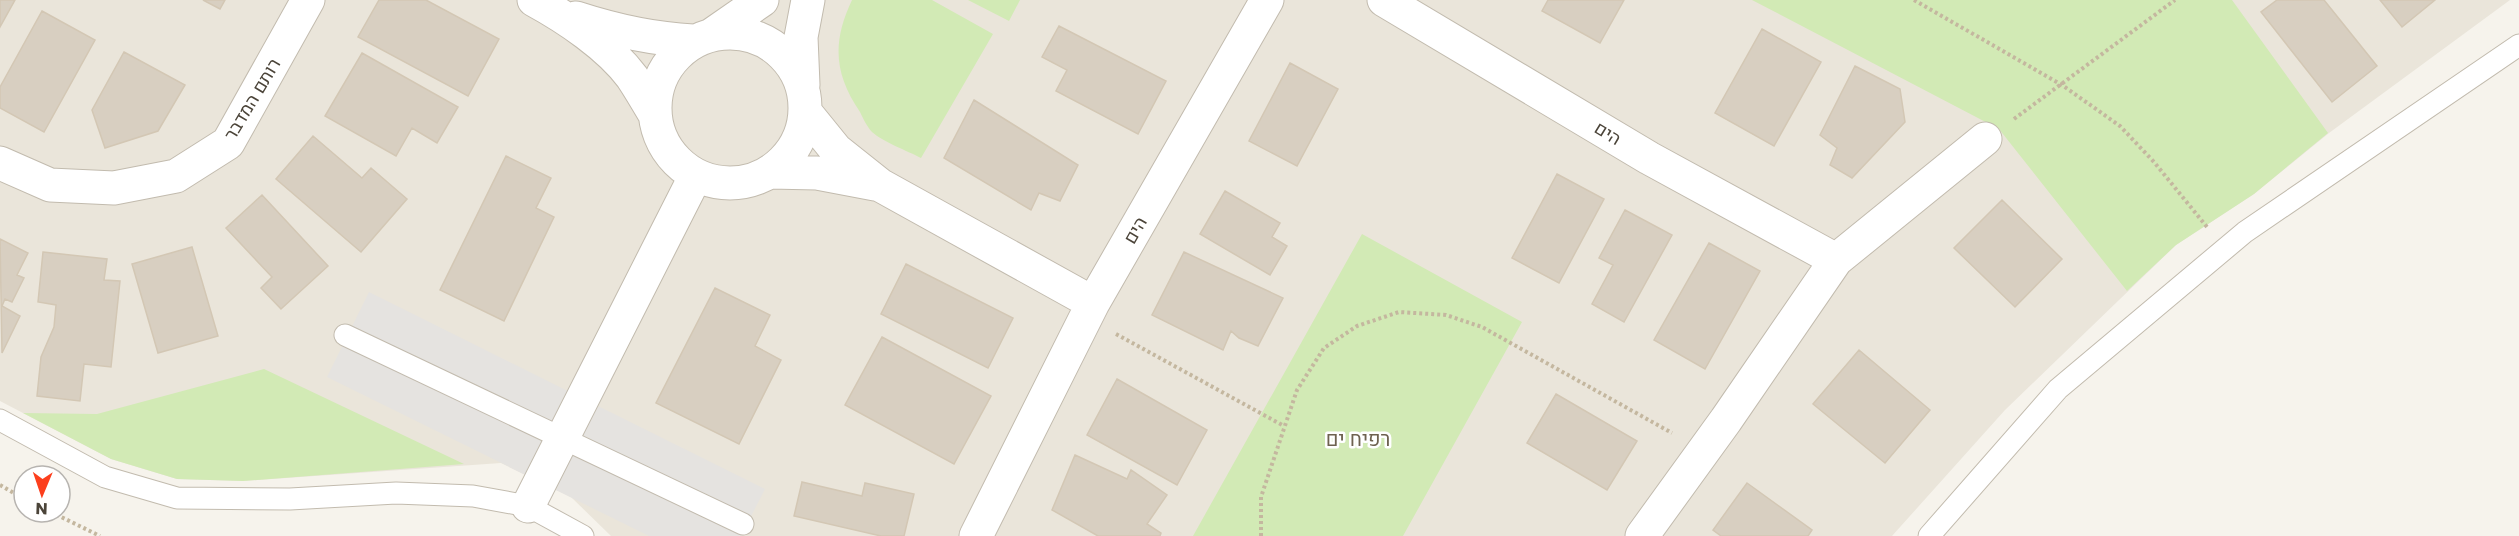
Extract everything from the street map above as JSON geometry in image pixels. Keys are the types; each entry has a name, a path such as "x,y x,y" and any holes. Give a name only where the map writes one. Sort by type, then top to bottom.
{"street":[{"name":"רותם המדבר","path":"0,163 50,185 114,188 176,176 228,143 308,0"},
{"path":"762,0 677,53 664,70 656,91 654,113 658,134 669,154 685,170 705,180 727,184 750,181 770,172 787,158 800,139 805,100 801,37 808,0"},
{"name":"הים","path":"976,536 1089,310 1268,0"},
{"name":"הים","path":"1384,0 1649,158 1836,260"},
{"path":"544,6 628,33 658,39 703,38 734,32 754,36 792,64 805,100 836,150 880,185 1089,310"},
{"path":"544,6 576,25 631,76 654,113"},
{"path":"1642,536 1704,451 1836,260 1985,139"},
{"path":"770,172 817,173 880,185"},
{"path":"528,506 696,175"}],"lane":[{"path":"1929,536 2058,389 2245,232 2519,45"},
{"path":"345,335 743,524"},
{"path":"0,420 105,477 177,498 290,499 396,493 473,496 528,506 583,536"}],"path":[{"path":"1914,0 2062,85 2120,126 2154,162 2225,249"},
{"path":"1985,139 2062,85 2175,0"},
{"path":"1089,310 1284,426"},
{"path":"1261,536 1261,497 1297,390 1324,348 1357,326 1399,312 1446,315 1482,327 1704,451"},
{"path":"72,522 100,536"}],"shaded area":[{"path":"0,0 2510,0 2329,133 2254,194 2176,245 2005,410 1892,536 611,536 571,497 501,463 243,481 177,479 111,459 0,401"},
{"path":"369,292 765,489 741,536 649,536 327,377"}],"green space":[{"path":"852,0 932,0 993,34 921,158 872,132 851,98 841,71 839,44 841,30"},
{"path":"968,0 1020,0 1009,21"},
{"path":"1752,0 2232,0 2328,133 2254,194 2176,245 2127,291 1999,129"},
{"path":"1362,234 1522,322 1403,536 1193,536"},
{"path":"264,369 464,464 243,481 177,479 111,459 23,413 97,414"}],"building":[{"path":"0,0 15,0 0,27"},
{"path":"203,0 225,0 220,9"},
{"path":"379,0 426,0 499,39 468,96 358,37"},
{"path":"1548,0 1624,0 1600,43 1542,11"},
{"path":"2277,0 2324,0 2377,66 2332,102 2261,12"},
{"path":"2380,0 2435,0 2402,27"},
{"path":"42,11 95,40 44,132 0,108 0,87"},
{"path":"1059,26 1166,81 1138,134 1056,91 1067,70 1042,57"},
{"path":"1762,29 1821,62 1774,146 1715,113"},
{"path":"124,52 185,85 158,131 105,148 92,110"},
{"path":"362,53 458,107 437,143 412,128 396,156 325,116"},
{"path":"1290,63 1338,89 1297,166 1249,141"},
{"path":"1855,66 1900,89 1905,122 1852,178 1830,165 1837,148 1820,135"},
{"path":"974,100 1078,165 1060,201 1039,193 1031,210 944,158"},
{"path":"313,136 362,178 371,168 407,199 361,252 276,179"},
{"path":"506,156 551,178 536,208 554,217 504,321 440,290"},
{"path":"1557,174 1604,199 1559,283 1512,258"},
{"path":"1225,191 1280,223 1272,237 1287,246 1270,275 1200,234"},
{"path":"262,195 328,266 281,309 261,288 272,277 226,228"},
{"path":"2002,200 2062,259 2015,307 1954,248"},
{"path":"1625,210 1672,235 1624,322 1592,304 1613,265 1599,258"},
{"path":"0,239 28,253 17,275 24,278 12,302 5,299 2,306 20,316 2,353"},
{"path":"1709,243 1760,271 1705,369 1654,340"},
{"path":"192,247 218,336 158,353 132,264"},
{"path":"43,252 107,259 104,280 120,281 111,367 84,364 80,401 37,396 41,357 54,327 56,305 38,302"},
{"path":"1184,252 1283,298 1258,346 1239,338 1231,331 1223,350 1152,315"},
{"path":"906,264 1013,318 988,368 881,314"},
{"path":"715,288 770,315 755,346 781,360 739,444 656,403"},
{"path":"882,337 991,396 954,464 845,405"},
{"path":"1859,350 1930,410 1885,463 1813,404"},
{"path":"1117,379 1207,430 1177,485 1087,435"},
{"path":"1556,394 1637,441 1607,490 1527,443"},
{"path":"1075,455 1127,479 1131,470 1167,495 1147,524 1161,533 1160,536 1098,536 1052,510"},
{"path":"802,482 862,496 865,483 914,494 904,536 881,536 794,516"},
{"path":"1747,483 1812,530 1808,536 1721,536 1713,530"}],"district":[{"name":"רפיח ים","path":"1358,439"}]}
